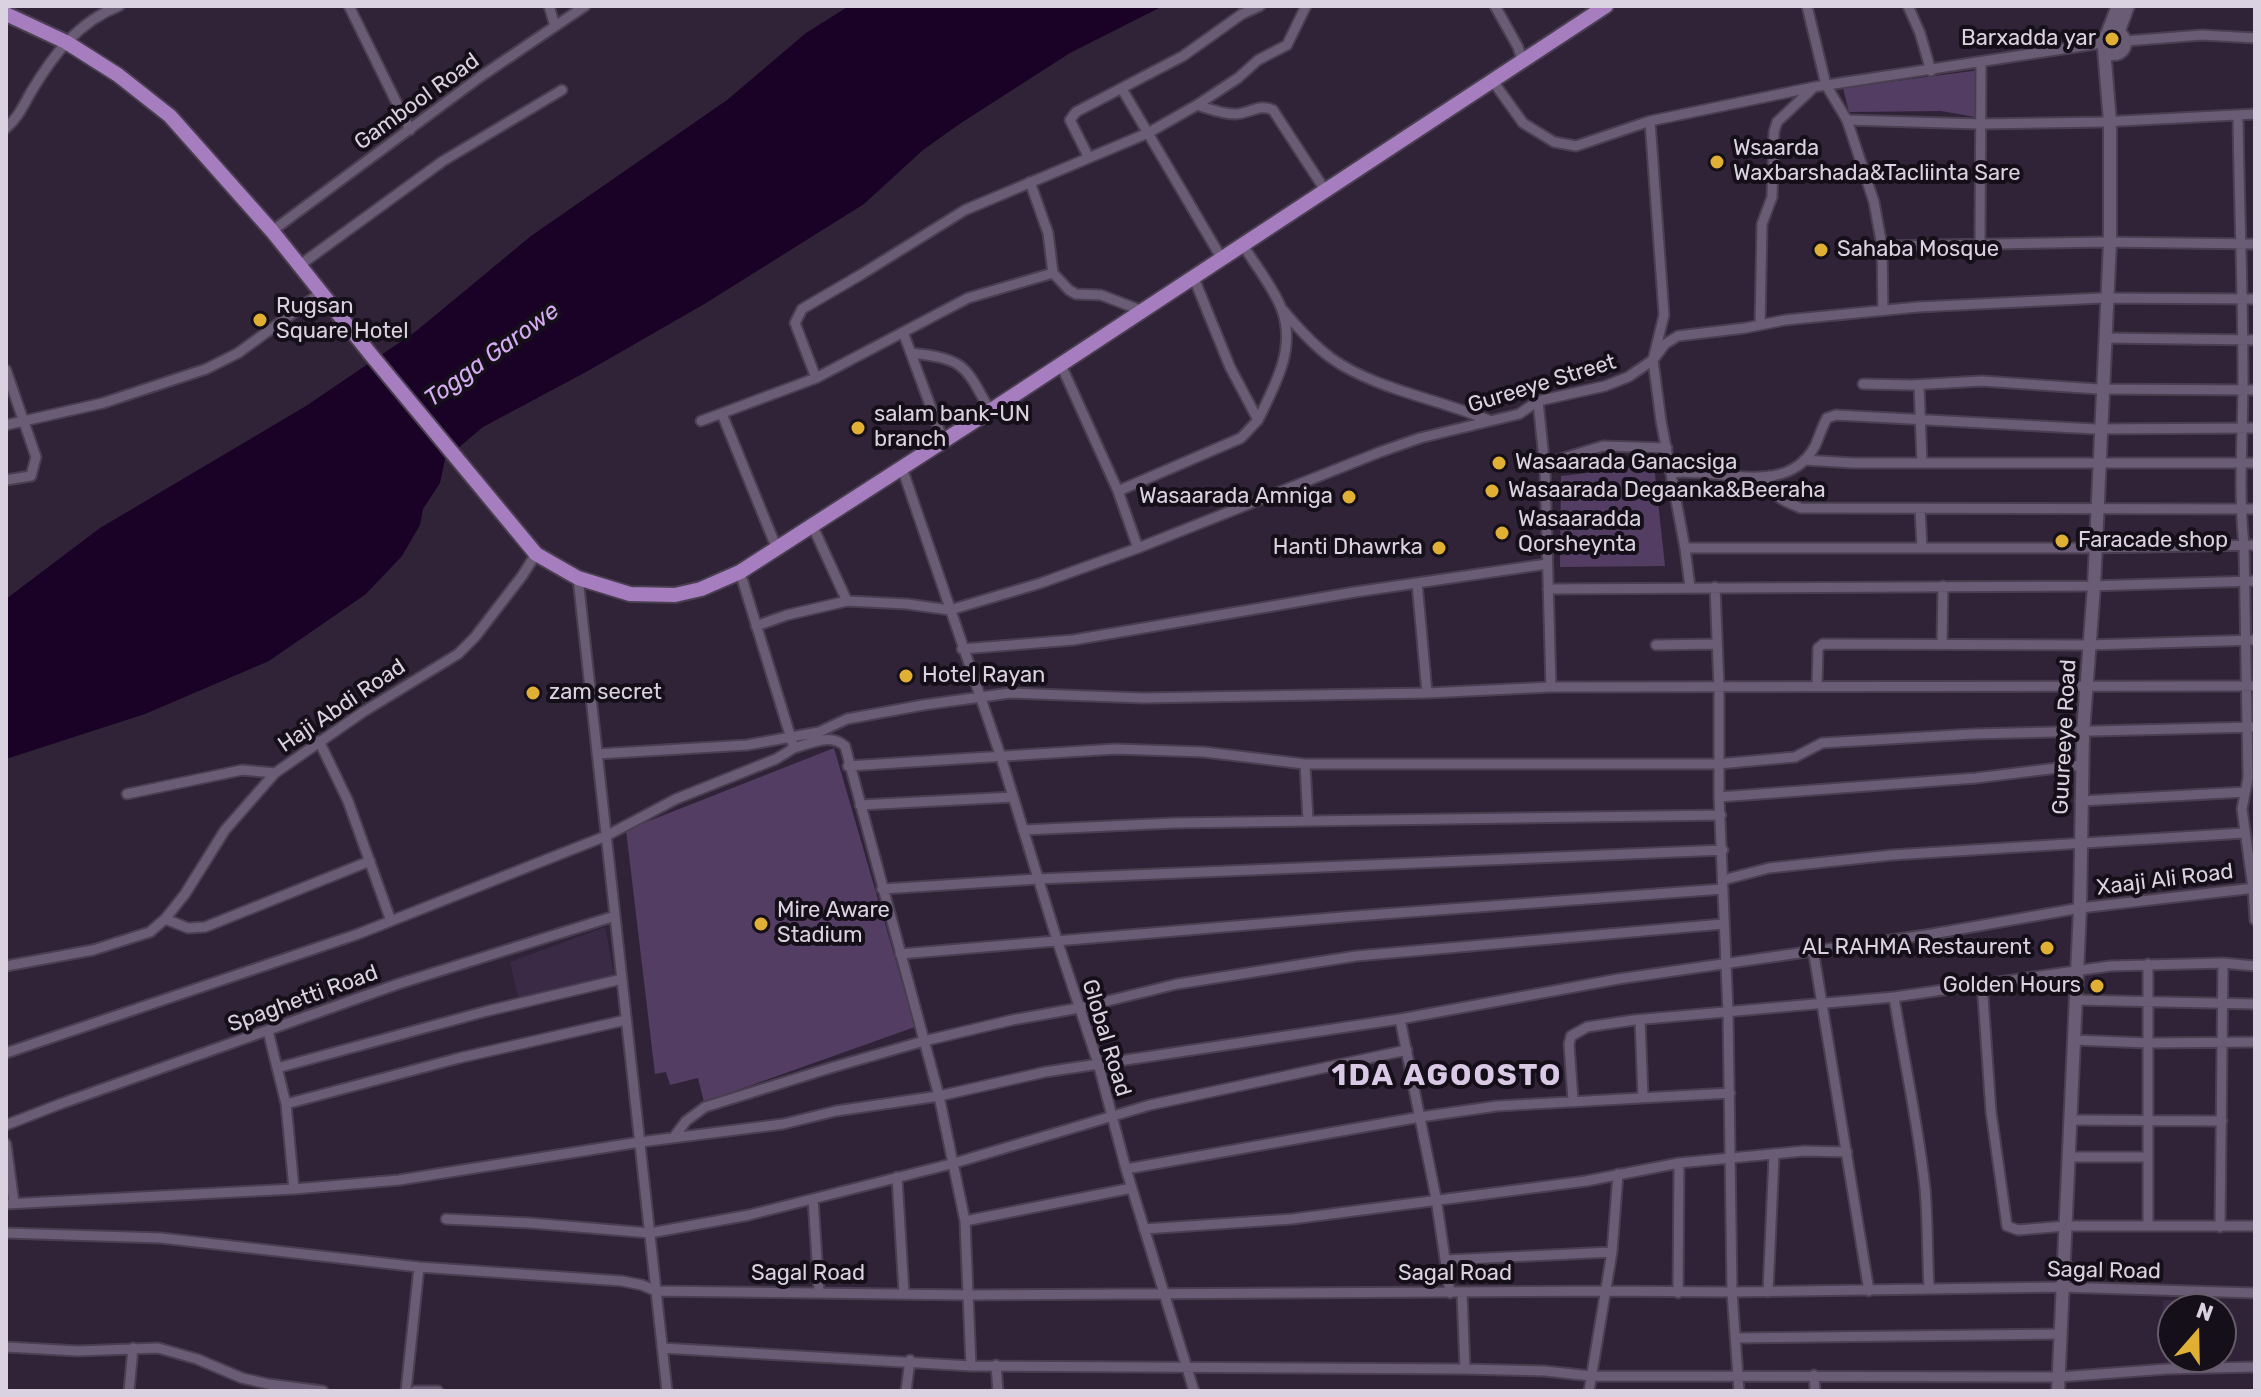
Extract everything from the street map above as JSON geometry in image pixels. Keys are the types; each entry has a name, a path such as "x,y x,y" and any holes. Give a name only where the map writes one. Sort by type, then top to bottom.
{"main road":[{"path":"6,14 66,42 118,75 170,116 272,231 536,554 601,587 652,596 701,589 740,572 813,527 1602,7"}],"street":[{"path":"6,128 21,112 66,42 85,24 119,6"},
{"path":"349,6 410,130"},
{"path":"549,6 555,26"},
{"name":"Gambool Road","path":"272,231 585,6"},
{"path":"1089,158 1070,120 1072,116 1183,56 1242,14 1260,6"},
{"path":"816,378 795,323 802,309 965,210 1148,133 1197,105 1238,78 1258,60 1287,45 1306,6"},
{"path":"1495,6 1513,35 1522,60"},
{"path":"1807,6 1826,85 1847,120 1874,202 1882,246 1883,310"},
{"path":"1908,6 1931,71"},
{"path":"2108,86 2118,6"},
{"path":"2113,42 2128,6"},
{"path":"1492,80 1523,123 1554,142 1576,146 1650,121 1826,85 2113,42 2202,35 2255,38"},
{"name":"Guureeye Road","path":"2058,1391 2080,908 2083,733 2094,586 2110,242 2108,86 2113,42"},
{"path":"1980,244 1981,63"},
{"path":"1760,325 1762,224 1772,197 1774,132 1777,122 1814,87"},
{"path":"1122,89 1222,259"},
{"path":"300,265 443,161 562,90"},
{"path":"1197,105 1231,114 1243,114 1260,107 1273,110 1325,190"},
{"path":"1847,120 1980,124 2110,122 2255,114"},
{"path":"2238,115 2243,299 2240,509 2250,581 2251,686 2251,778 2242,809 2254,888 2255,920"},
{"path":"1650,121 1664,315 1653,360 1690,587"},
{"path":"1030,182 1048,233 1053,273 1076,294 1101,295 1143,311"},
{"path":"1882,246 2110,242 2255,244"},
{"path":"1243,245 1282,309 1308,338 1332,358 1357,373 1488,420"},
{"path":"701,421 816,378 968,298 1053,273"},
{"path":"1193,276 1230,367 1258,420"},
{"path":"6,425 103,403 206,369 238,353 322,292"},
{"name":"Gureeye Street","path":"950,610 1041,583 1138,548 1380,452 1519,414 1538,401 1605,386 1628,377 1653,360 1665,344 1678,336 1785,320 1883,310 2107,298 2255,299"},
{"path":"1118,491 1241,438 1258,420 1286,353 1282,309"},
{"path":"903,332 943,440"},
{"path":"2106,338 2255,340"},
{"path":"911,353 945,357 958,363 969,372 990,411"},
{"path":"1061,365 1118,491 1138,548"},
{"path":"6,370 36,457 31,476 6,480"},
{"path":"1863,384 1919,385 1982,381 2103,389 2255,390"},
{"path":"1919,385 1922,463"},
{"path":"1538,401 1544,464 1551,687"},
{"path":"722,414 777,549"},
{"path":"1671,473 1691,470 1718,476 1783,475 1804,460 1814,447 1827,418 1836,415 2101,429 2255,428"},
{"path":"1544,464 1603,446 1667,448"},
{"path":"1804,460 2100,465 2255,463"},
{"name":"Global Road","path":"902,468 1001,757 1098,1063 1126,1169 1194,1391"},
{"path":"1769,476 1770,489 1778,499 1801,508 2255,509"},
{"path":"1920,509 1922,548"},
{"path":"813,527 847,601"},
{"path":"1685,548 2255,545"},
{"name":"Haji Abdi Road","path":"6,966 126,941 150,932 185,894 225,830 275,773 319,741 458,654 475,637 536,554"},
{"path":"962,649 1073,640 1547,564"},
{"path":"740,572 792,743"},
{"path":"578,578 667,1391"},
{"path":"1548,589 2094,586 2250,581"},
{"path":"1417,583 1427,693"},
{"path":"1942,643 1943,586"},
{"path":"1715,587 1730,1093 1732,1292 1739,1391"},
{"path":"756,626 847,601 950,610"},
{"path":"1817,686 1818,648 1823,644 2089,645 2250,640"},
{"path":"1656,645 1717,644"},
{"path":"6,1053 119,1017 391,921 606,836 676,799 776,759 792,743 847,719 980,696 1010,693 1143,698 1427,693 1551,687 2251,686"},
{"path":"848,766 1115,749 1204,752 1305,764 1718,764 1795,757 1822,743 1973,734 2251,727"},
{"path":"597,754 824,739 836,739 845,746 939,1096 965,1221 971,1366"},
{"path":"319,741 348,801 391,921"},
{"path":"1305,764 1308,820"},
{"path":"1719,797 1976,778 2082,765"},
{"path":"127,794 242,770 275,773"},
{"path":"2080,801 2245,792"},
{"path":"860,805 1013,797"},
{"path":"1023,830 1308,820 1721,815"},
{"path":"900,954 1723,885 1769,868 1892,855 2080,842 2248,838"},
{"path":"882,889 1038,879 1723,850"},
{"path":"165,919 188,928 205,927 370,861"},
{"name":"Xaaji Ali Road","path":"10,1203 294,1189 399,1180 674,1137 783,1124 836,1111 939,1096 1098,1063 1400,1019 1725,962 1932,934 2080,908 2254,888"},
{"name":"Spaghetti Road","path":"6,1125 398,984 615,916"},
{"path":"674,1137 686,1121 705,1107 924,1041 1177,984 1356,956 1723,924"},
{"path":"1813,949 1869,1291"},
{"path":"2220,1227 2223,963"},
{"path":"1573,1100 1569,1044 1571,1036 1587,1027 1894,997 2077,969 2148,964 2223,963 2255,966"},
{"path":"2148,964 2148,1226"},
{"path":"277,1068 487,1011 622,979"},
{"path":"1982,982 1991,1112 2007,1226 2018,1230 2065,1226 2255,1226"},
{"path":"1894,997 1910,1079 1925,1190 1929,1287"},
{"path":"2076,1000 2255,1004"},
{"path":"1400,1019 1436,1198 1450,1293"},
{"path":"286,1104 459,1058 626,1020"},
{"path":"1640,1020 1643,1097"},
{"path":"268,1031 286,1104 294,1189"},
{"path":"2074,1040 2255,1042"},
{"path":"446,1219 650,1233 749,1215 951,1164 1163,1102 1407,1050"},
{"path":"1126,1169 1497,1106 1730,1093"},
{"path":"2070,1120 2222,1121"},
{"path":"6,1144 10,1203"},
{"path":"1144,1229 1292,1219 1679,1163 1804,1151 1847,1152"},
{"path":"1768,1292 1774,1155"},
{"path":"2069,1157 2147,1157"},
{"path":"1678,1293 1679,1163"},
{"path":"1589,1391 1612,1252 1618,1174"},
{"path":"897,1177 904,1293"},
{"path":"965,1221 1132,1188"},
{"path":"813,1199 819,1292"},
{"name":"Sagal Road","path":"6,1233 161,1238 419,1267 622,1281 656,1291 968,1295 1678,1293 2063,1287 2255,1293"},
{"path":"1446,1260 1612,1252"},
{"path":"406,1391 419,1267"},
{"path":"1462,1293 1465,1369"},
{"path":"1736,1338 2061,1334"},
{"path":"6,1347 78,1351 158,1348 197,1359 242,1378 323,1391"},
{"path":"129,1391 133,1348"},
{"path":"662,1348 910,1360 971,1366 1465,1369 1545,1371 1591,1376 2059,1377 2167,1369 2255,1367"},
{"path":"906,1391 910,1360"},
{"path":"996,1365 998,1391"},
{"path":"1814,1375 1815,1391"},
{"path":"415,1391 438,1391"}],"shaded area":[{"path":"1980,70 1975,117 1941,111 1849,112 1843,88"},
{"path":"1654,465 1665,566 1560,567 1561,476"},
{"name":"Mire Aware Stadium","path":"834,748 915,1027 704,1102 698,1078 670,1085 666,1072 655,1074 626,830"},
{"path":"605,927 615,978 519,1001 510,962"}],"water":[{"name":"Togga Garowe","path":"849,6 1163,6 1070,53 961,123 923,150 864,204 706,303 483,427 445,459 440,483 423,509 420,525 402,556 366,594 269,661 145,714 6,759 6,599 100,528 306,406 415,332 531,236 727,100 806,33"}],"place":[{"name":"Barxadda yar","path":"2112,39"},
{"name":"Wsaarda Waxbarshada&Tacliinta Sare","path":"1717,162"},
{"name":"Sahaba Mosque","path":"1821,250"},
{"name":"Rugsan Square Hotel","path":"260,320"},
{"name":"salam bank-UN branch","path":"858,428"},
{"name":"Wasaarada Ganacsiga","path":"1499,463"},
{"name":"Wasaarada Degaanka&Beeraha","path":"1492,491"},
{"name":"Wasaarada Amniga","path":"1349,497"},
{"name":"Wasaaradda Qorsheynta","path":"1502,533"},
{"name":"Faracade shop","path":"2062,541"},
{"name":"Hanti Dhawrka","path":"1439,548"},
{"name":"Hotel Rayan","path":"906,676"},
{"name":"zam secret","path":"533,693"},
{"name":"Mire Aware Stadium","path":"761,924"},
{"name":"AL RAHMA Restaurent","path":"2047,948"},
{"name":"Golden Hours","path":"2097,986"}],"district":[{"name":"1DA AGOOSTO","path":"1447,1076"}]}
